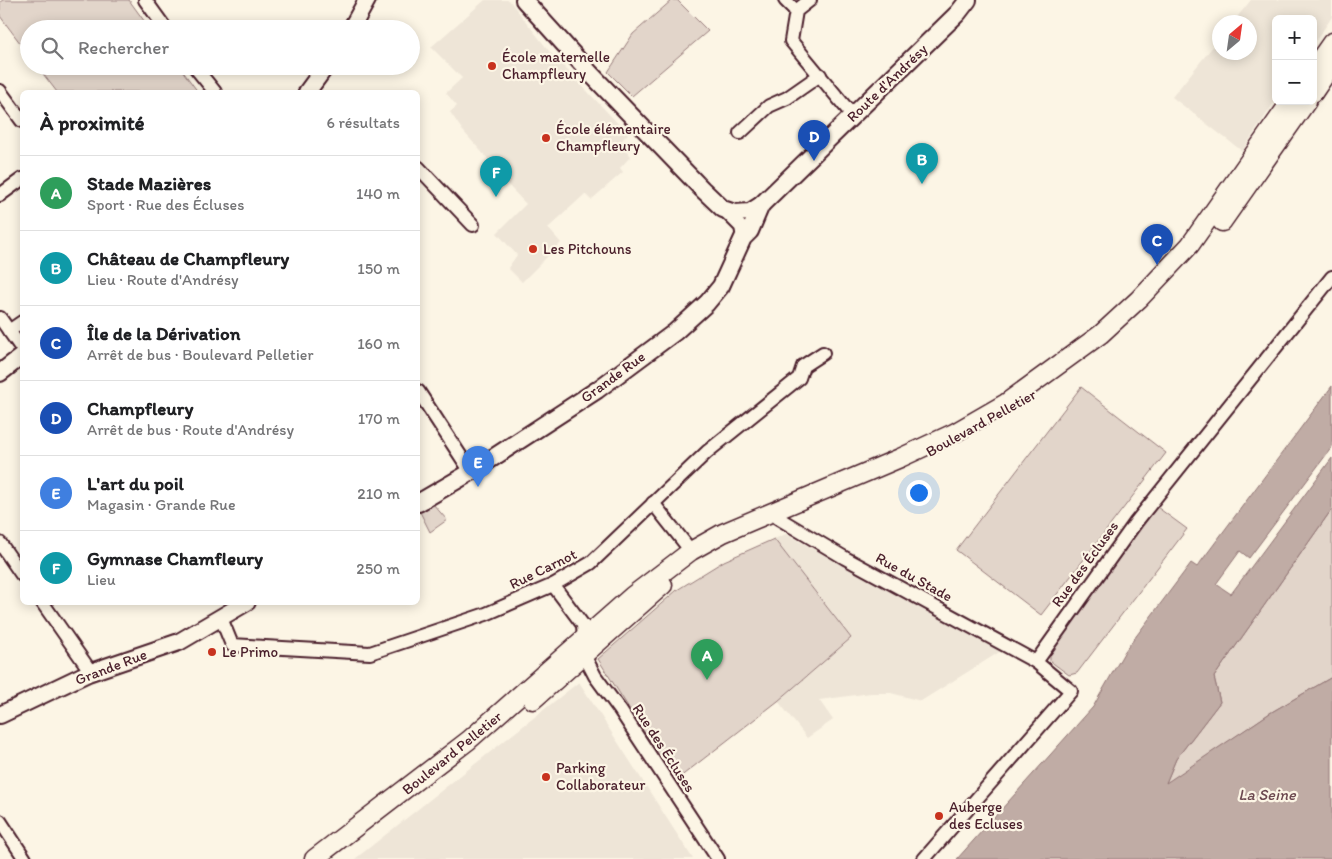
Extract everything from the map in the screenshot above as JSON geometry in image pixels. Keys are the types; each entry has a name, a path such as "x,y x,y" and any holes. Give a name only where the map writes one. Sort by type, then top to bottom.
{"main road":[{"path":"1317,63 1332,42"},
{"path":"1317,87 1332,66"},
{"name":"Boulevard Pelletier","path":"333,859 477,748 584,648 632,596 691,551 723,533 954,433 1006,404 1101,334 1139,299 1190,245 1288,105"},
{"name":"Boulevard Pelletier","path":"314,859 469,740 698,559 778,518 958,440 1058,378 1144,304 1198,251 1235,204 1304,105"}],"street":[{"path":"145,0 159,20"},
{"path":"356,20 367,0"},
{"path":"524,0 591,74 741,227 744,238"},
{"path":"784,0 796,11"},
{"path":"810,0 796,11 791,41 853,116"},
{"name":"Route d'Andrésy","path":"761,205 958,13 968,0"},
{"path":"201,75 213,90"},
{"path":"308,90 319,75"},
{"path":"740,133 769,106 787,98 820,76"},
{"path":"0,91 20,118"},
{"path":"420,169 472,225"},
{"path":"0,195 20,180"},
{"path":"723,209 741,214 750,212 761,205"},
{"name":"Grande Rue","path":"420,502 471,472 597,390 675,332 707,303 721,286 744,238 750,231 761,205"},
{"name":"Rue des Écluses","path":"1036,662 1136,522 1332,277"},
{"path":"0,318 20,345"},
{"path":"10,331 20,324"},
{"name":"Rue Carnot","path":"221,618 232,645 370,653 486,614 553,585 590,563 707,452 800,378 804,366 823,352"},
{"path":"0,373 20,358"},
{"path":"420,394 471,472"},
{"path":"653,503 691,551"},
{"name":"Rue du Stade","path":"778,518 936,608 1036,662"},
{"path":"0,543 20,572"},
{"name":"Rue des Écluses","path":"553,585 583,625 584,648 595,676 620,710 718,859"},
{"path":"44,605 91,672"},
{"name":"Grande Rue","path":"0,715 91,672 179,642 242,605"},
{"path":"924,859 1071,691 1036,662"},
{"path":"0,821 25,859"}],"shaded area":[{"path":"3,0 129,0 143,20 20,20 20,43 0,16 0,2"},
{"name":"École élémentaire Champfleury","path":"485,0 509,0 549,51 628,134 619,143 631,156 620,168 623,172 591,200 585,194 548,228 561,243 522,282 508,268 517,255 497,233 526,204 488,164 488,159 463,131 450,112 457,106 446,93 462,78 431,47"},
{"path":"672,0 677,0 708,31 632,96 608,72 633,34"},
{"path":"1251,0 1332,0 1332,17 1317,39 1317,15 1272,15 1273,105 1242,151 1172,97 1212,48 1212,60 1257,60 1257,15 1239,15"},
{"path":"44,75 186,75 197,90 55,90"},
{"path":"1081,387 1166,453 1041,615 956,550"},
{"path":"433,504 447,520 430,532 420,512"},
{"path":"1157,507 1187,529 1077,673 1069,675 1050,661 1050,652"},
{"path":"1332,509 1332,677 1270,713 1165,785 1176,759 1220,702 1214,677"},
{"path":"786,534 1001,651 921,701 891,693 871,693 819,700 833,720 807,738 778,701 851,638 774,539"},
{"path":"774,539 851,638 778,701 675,781 598,659 677,590 724,561"},
{"name":"Parking Collaborateur","path":"579,682 693,859 355,859 451,783"}],"water":[{"name":"La Seine","path":"1332,386 1332,447 1249,558 1240,551 1216,584 1231,594 1332,458 1332,509 1214,677 1220,702 1176,759 1166,783 1270,713 1332,677 1332,859 957,859 1093,707 1125,651 1191,563 1197,567"}],"place":[{"name":"École maternelle Champfleury","path":"492,66"},
{"name":"École élémentaire Champfleury","path":"546,138"},
{"name":"Champfleury","path":"814,161"},
{"name":"Château de Champfleury","path":"922,184"},
{"name":"Gymnase Chamfleury","path":"496,197"},
{"name":"Les Pitchouns","path":"533,249"},
{"name":"Île de la Dérivation","path":"1157,265"},
{"name":"L'art du poil","path":"478,487"},
{"name":"Le Primo","path":"212,652"},
{"name":"Stade Mazières","path":"707,680"},
{"name":"Parking Collaborateur","path":"546,777"},
{"name":"Auberge des Ecluses","path":"939,816"}]}
